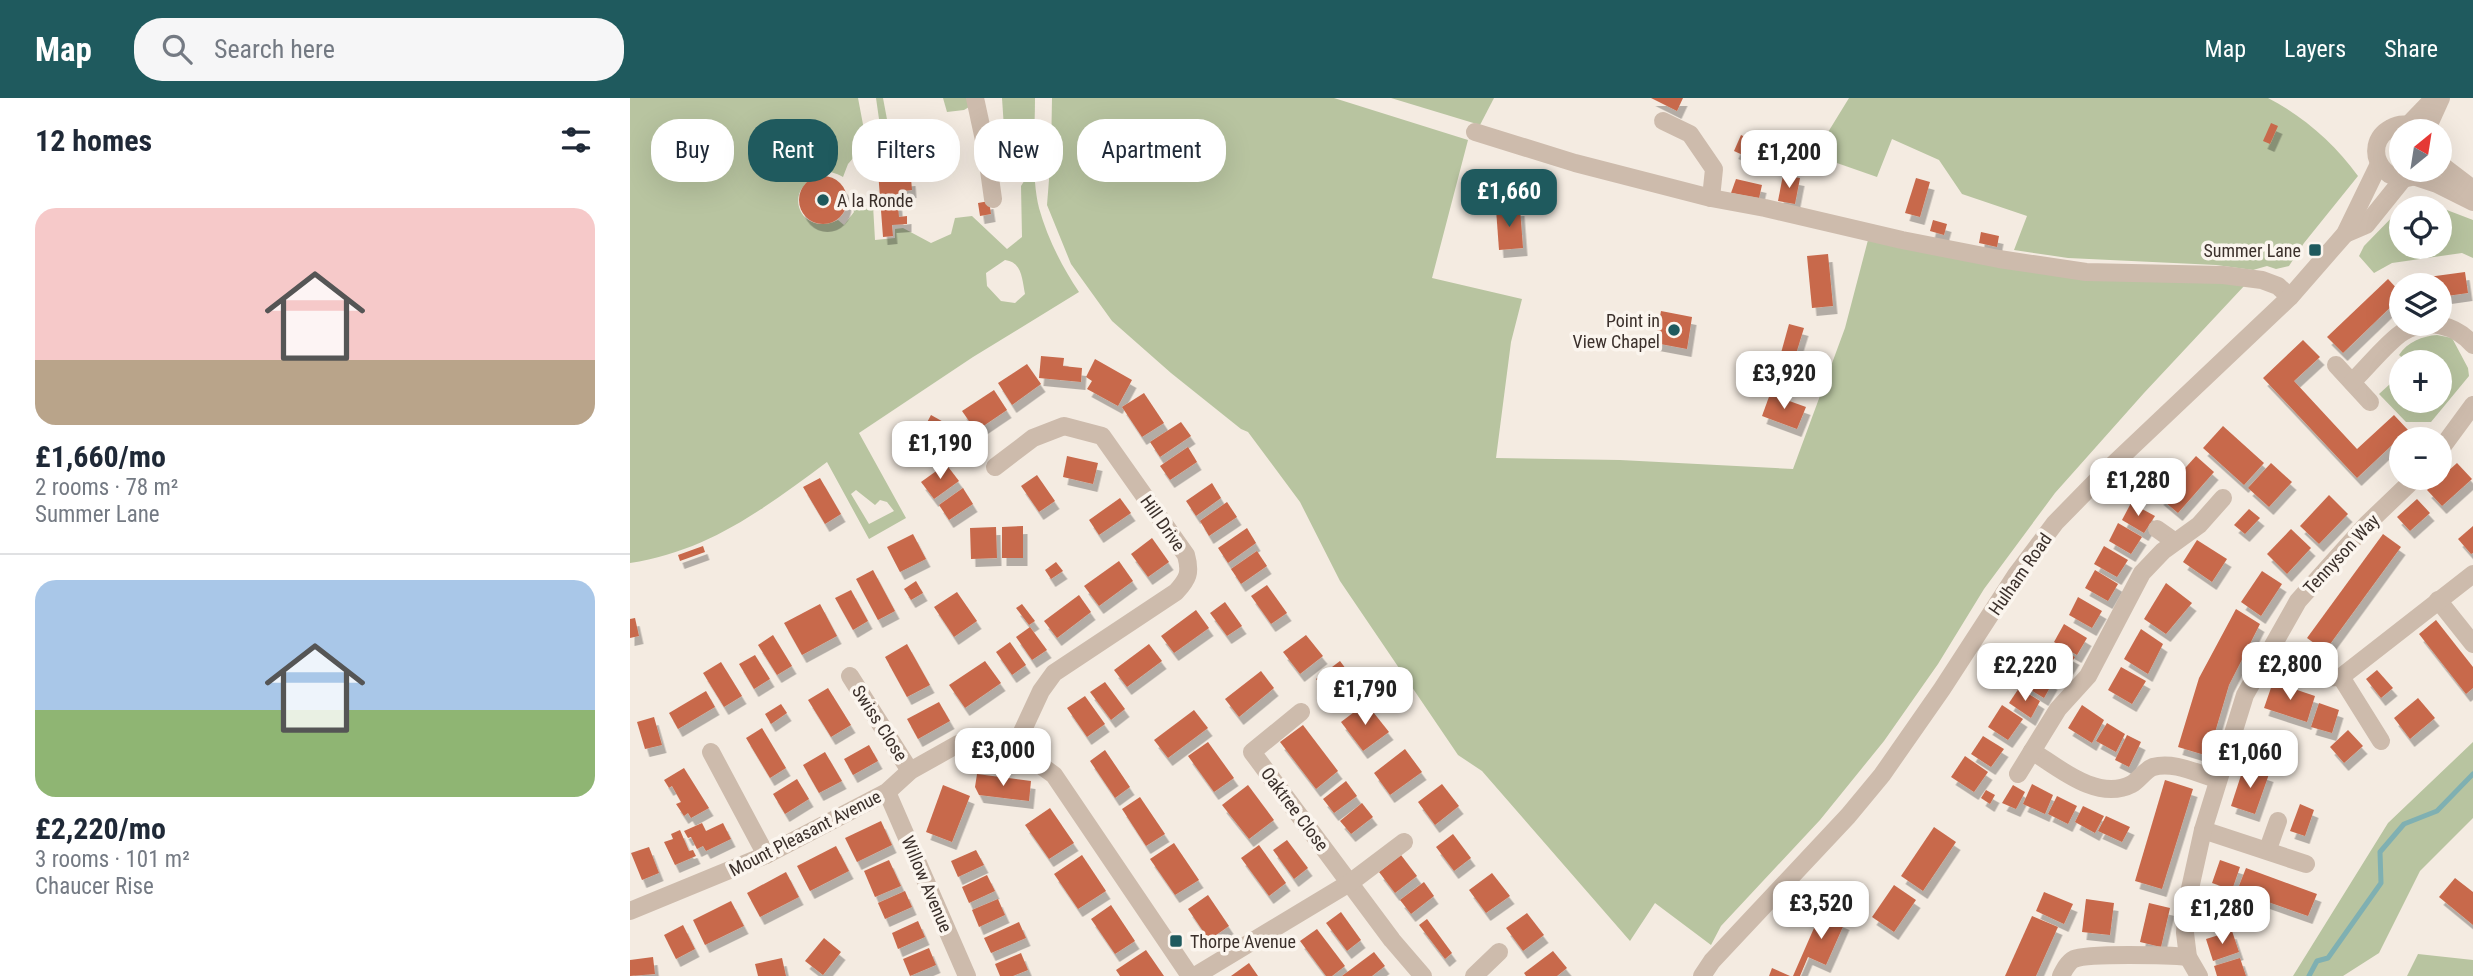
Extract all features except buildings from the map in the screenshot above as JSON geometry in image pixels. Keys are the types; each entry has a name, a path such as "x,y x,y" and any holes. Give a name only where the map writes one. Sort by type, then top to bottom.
{"street":[{"path":"975,98 993,199"},
{"name":"Hulham Road","path":"2424,119 2434,98"},
{"path":"2426,119 2441,98"},
{"path":"1663,121 1690,134 1714,169 1711,198"},
{"name":"Hulham Road","path":"1702,976 1712,961 1848,816 1882,775 2055,523 2290,297 2345,234 2379,164 2376,149 2379,138 2389,129"},
{"path":"1475,132 1576,163 1711,198 1914,242 2086,272 2223,275 2262,280 2278,286 2290,297"},
{"path":"2379,164 2389,174"},
{"path":"2452,173 2473,189"},
{"name":"Hulham Road","path":"2345,234 2366,225 2407,182"},
{"path":"2432,182 2473,202"},
{"path":"2352,382 2403,332 2419,325 2438,324 2449,327 2463,334 2473,345"},
{"path":"2336,365 2370,402"},
{"path":"2452,434 2473,405"},
{"name":"Hill Drive","path":"995,467 1032,438 1064,426 1102,436 1186,555 1190,568 1188,579 1176,592 1054,673 1041,691 1015,747"},
{"name":"Tennyson Way","path":"2188,957 2185,933 2187,902 2217,779 2245,695 2298,601 2367,524 2402,490"},
{"path":"2018,774 2058,709 2088,676 2142,573 2174,541 2199,525 2223,498"},
{"path":"2157,529 2174,541"},
{"path":"2263,662 2315,678 2341,677 2473,574"},
{"path":"2438,600 2473,644"},
{"name":"Swiss Close","path":"850,676 910,771"},
{"path":"2341,677 2381,741"},
{"name":"Oaktree Close","path":"1301,712 1252,752 1351,882"},
{"name":"Mount Pleasant Avenue","path":"630,911 766,855 887,792 910,771 958,744 981,739 1015,747 1054,775 1192,976"},
{"path":"2032,751 2075,779 2105,788 2118,788 2132,783 2152,767 2171,766 2217,779"},
{"path":"711,752 766,855"},
{"name":"Willow Avenue","path":"887,792 967,976"},
{"path":"2268,849 2278,821"},
{"path":"2203,830 2268,849 2306,864"},
{"path":"1192,976 1351,882 1404,842"},
{"path":"1351,882 1392,940 1423,976"},
{"path":"1474,976 1499,951"},
{"path":"2060,976 2071,960 2085,956 2171,955 2188,957 2199,976"}],"green space":[{"path":"630,98 858,98 862,119 852,119 852,159 843,177 838,175 838,119 748,119 748,182 808,182 800,192 798,201 800,210 814,223 825,224 838,220 844,225 854,212 852,207 860,204 873,205 875,240 895,238 895,229 903,228 931,243 951,234 955,218 972,216 1007,249 1022,237 1021,186 1024,182 1036,182 1039,208 1046,230 1079,292 973,357 859,433 906,518 869,539 827,462 735,525 685,549 630,563","holes":["1005,260 1011,261 1022,277 1025,294 1015,303 1001,301 987,286 986,273","856,490 875,505 880,500 887,502 894,511 869,524 851,494"]},
{"path":"876,98 883,98 887,119 879,119"},
{"path":"943,98 984,98 964,110 947,112"},
{"path":"1002,98 1035,98 1035,119 1003,119"},
{"path":"1052,98 1334,98 1468,140 1432,278 1522,299 1511,342 1496,458 1620,460 1793,469 1845,328 1868,240 2245,285 2055,493 1984,589 1938,664 1884,741 1820,820 1721,926 1711,945 1655,903 1630,941 1482,771 1458,755 1340,581 1300,502 1248,432 1171,373 1112,321 1071,264 1047,205 1049,182 1063,182 1063,119 1052,119"},
{"path":"1391,98 1494,98 1480,125"},
{"path":"1849,98 2268,98 2294,113 2318,132 2358,176 2289,266 2276,269 2267,266 2253,270 2216,265 2068,258 2014,250 2027,216 1962,194 1939,160 1892,139 1877,177 1814,155"},
{"path":"2452,212 2473,220 2473,258 2462,253 2452,254"},
{"path":"2389,220 2389,259 2420,259 2392,263 2374,273 2359,256 2364,246"},
{"path":"2426,337 2452,338 2468,368 2469,376 2452,397 2452,350 2403,350 2416,340"},
{"path":"2389,385 2389,404 2379,394"},
{"path":"2397,413 2438,413 2431,422 2406,422"},
{"path":"2473,742 2473,818 2420,871 2379,953 2343,976 2293,976 2388,823"},
{"path":"2418,954 2473,960 2473,976 2407,976"}],"waterway":[{"path":"2309,976 2317,961 2328,958 2381,883 2380,852 2404,824 2437,811 2473,774"}],"place":[{"name":"A la Ronde","path":"823,200"},
{"name":"Summer Lane","path":"2315,250"},
{"name":"Point in View Chapel","path":"1674,330"},
{"name":"Thorpe Avenue","path":"1176,941"}]}
